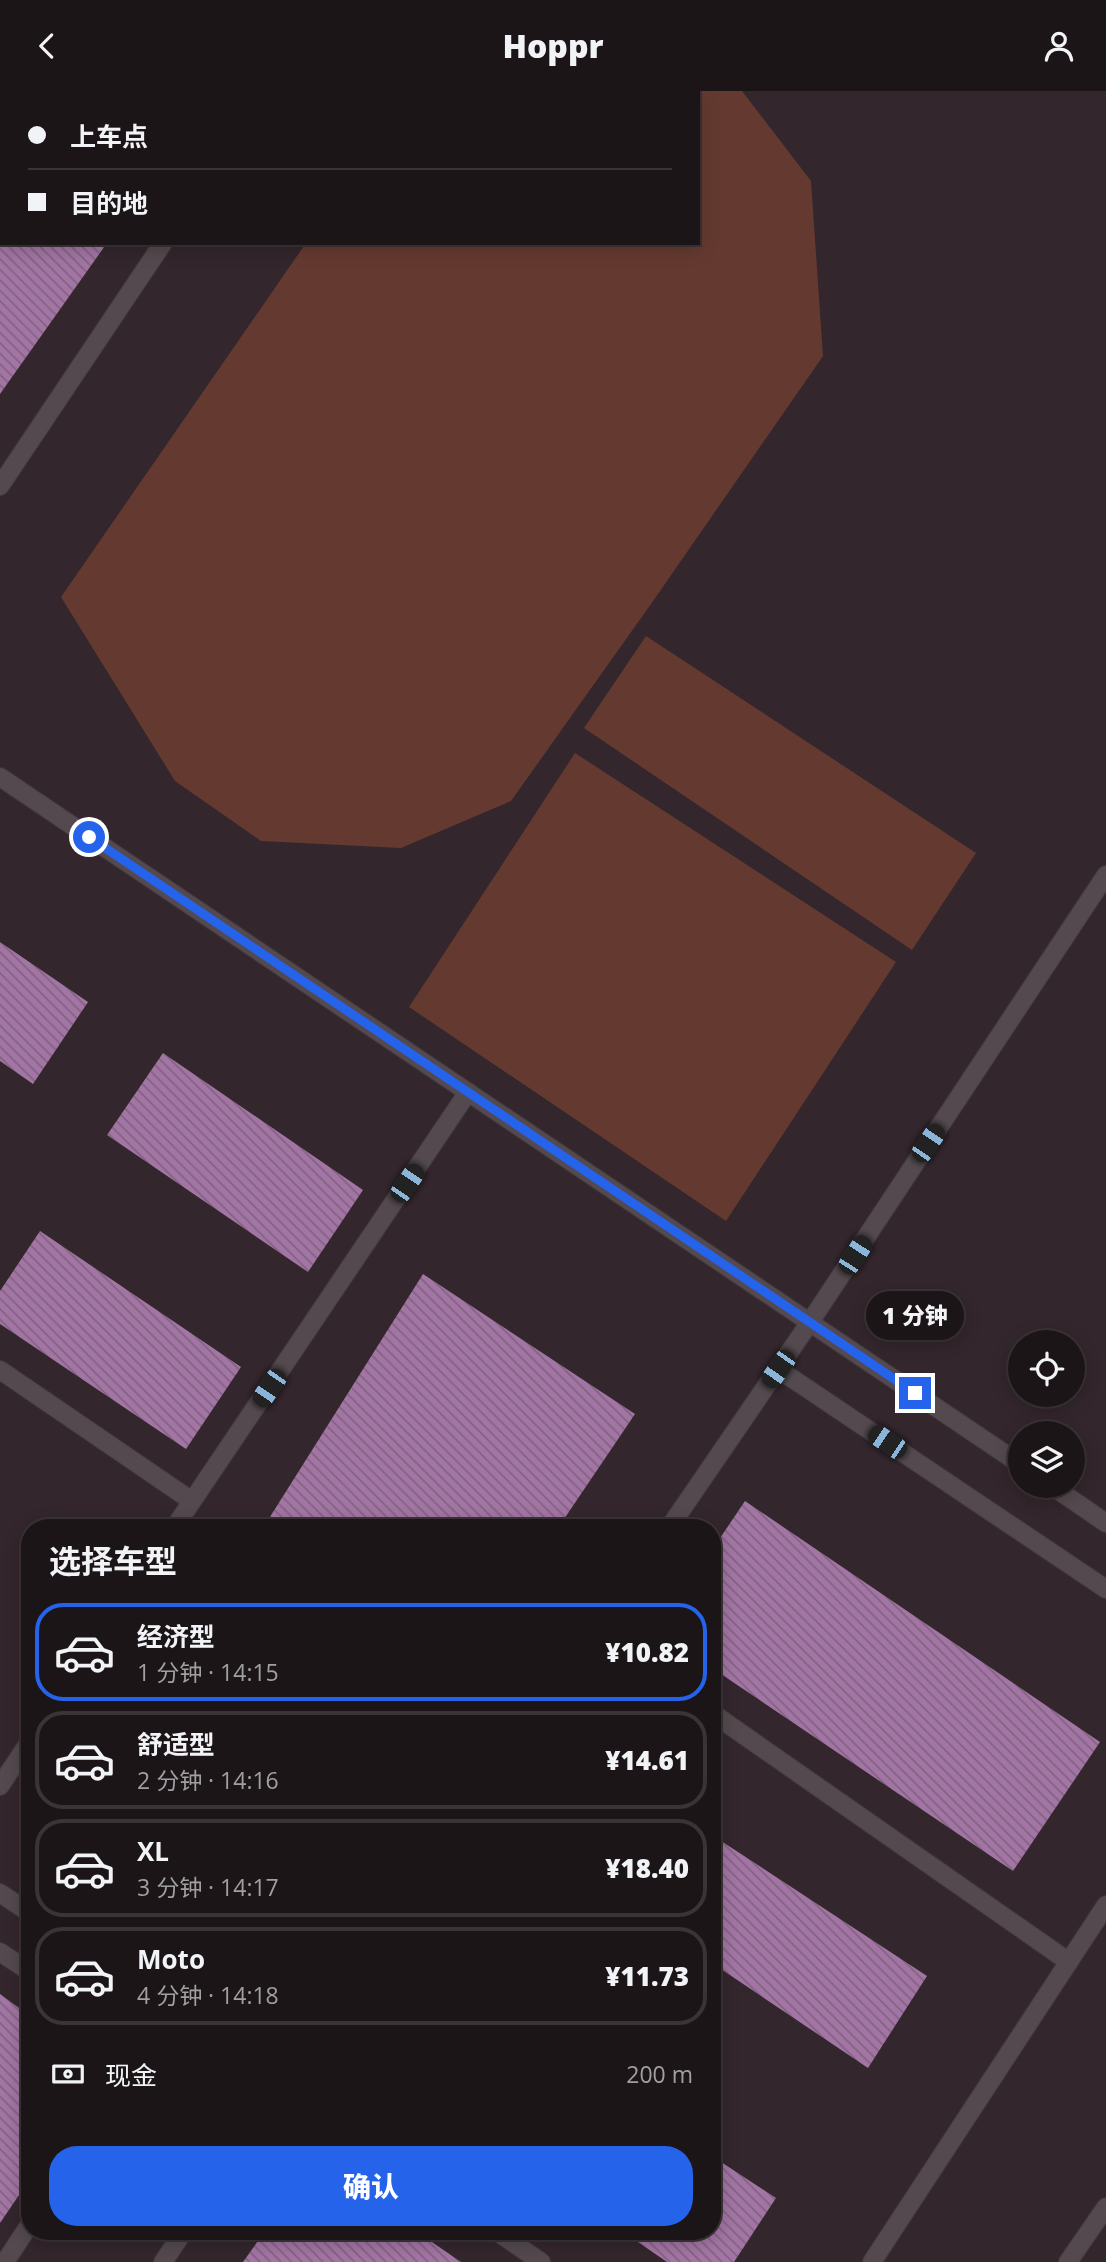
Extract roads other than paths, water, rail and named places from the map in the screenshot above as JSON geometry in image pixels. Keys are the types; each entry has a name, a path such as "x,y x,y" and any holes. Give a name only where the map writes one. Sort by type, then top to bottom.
{"lane":[{"path":"0,486 162,245"},
{"path":"0,777 1008,1456"},
{"path":"675,1519 810,1322 1106,875"},
{"path":"180,1519 468,1092"},
{"path":"778,1369 1106,1589"},
{"path":"0,1370 192,1501"},
{"path":"1070,1498 1106,1523"},
{"path":"721,1719 1069,1962"},
{"path":"0,1786 21,1754"},
{"path":"0,1893 21,1907"},
{"path":"872,2262 1106,1905"},
{"path":"0,1952 21,1966"},
{"path":"1068,2262 1106,2207"},
{"path":"5,2262 21,2238"},
{"path":"163,2262 178,2240"},
{"path":"509,2240 541,2262"}]}
